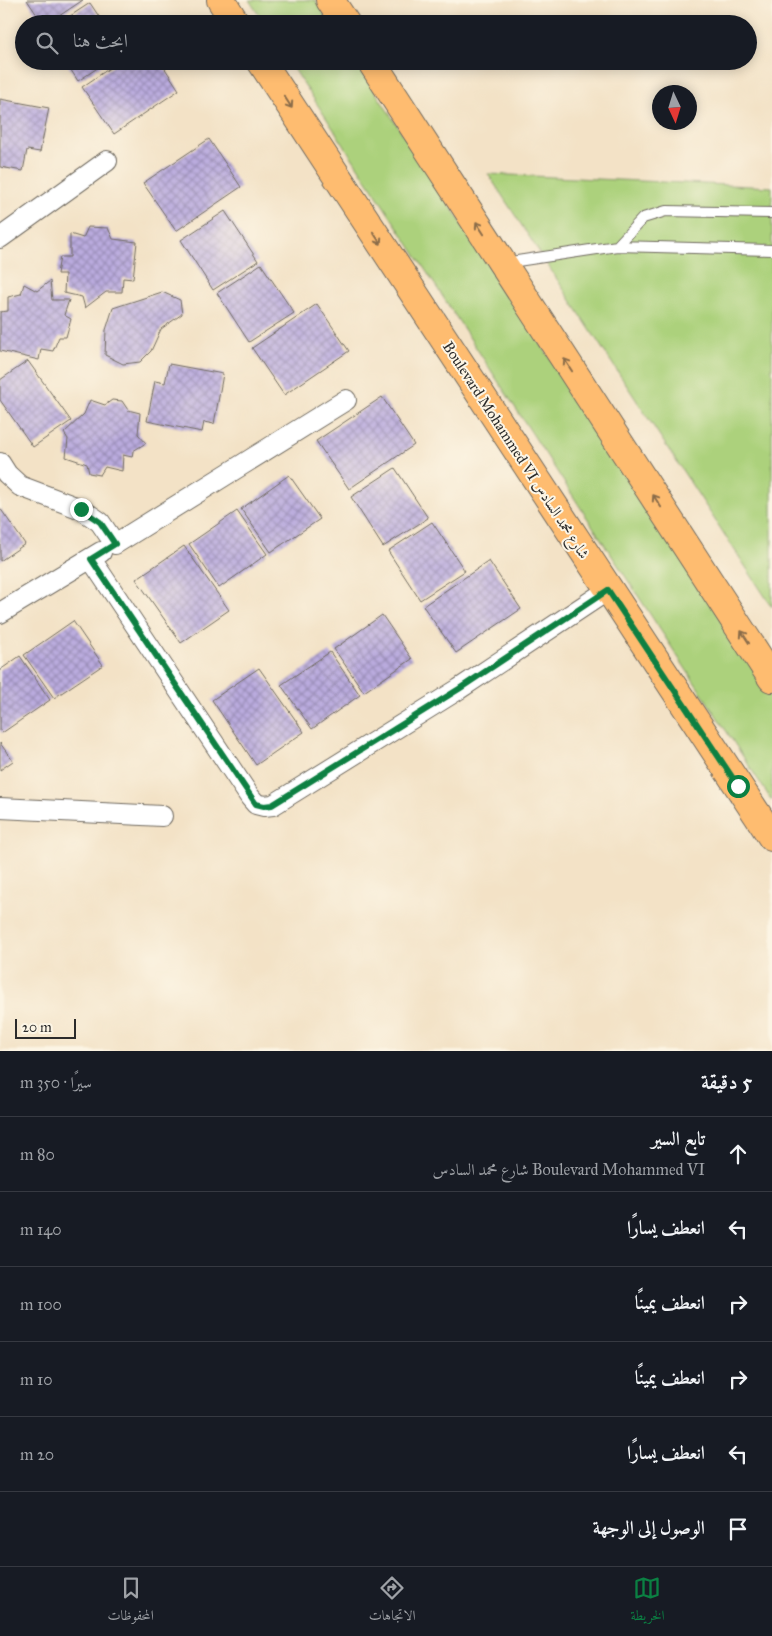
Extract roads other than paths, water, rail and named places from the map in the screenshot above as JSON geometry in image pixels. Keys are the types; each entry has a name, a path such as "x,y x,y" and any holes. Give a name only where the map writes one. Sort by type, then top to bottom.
{"main road":[{"path":"221,0 230,15"},
{"path":"330,0 340,15"},
{"name":"Boulevard Mohammed VI شارع محمد السادس","path":"267,70 772,838"},
{"path":"376,70 772,678"}],"street":[{"path":"0,238 107,160"},
{"path":"0,613 91,559 346,400"},
{"path":"0,464 7,474 20,486 81,509 100,522 115,544"},
{"path":"91,559 250,797 256,804 264,806 272,805 459,689 608,590"},
{"path":"0,808 162,816"}],"lane":[{"path":"617,246 643,218 666,212 772,213"},
{"path":"503,263 617,246 772,250"}]}
